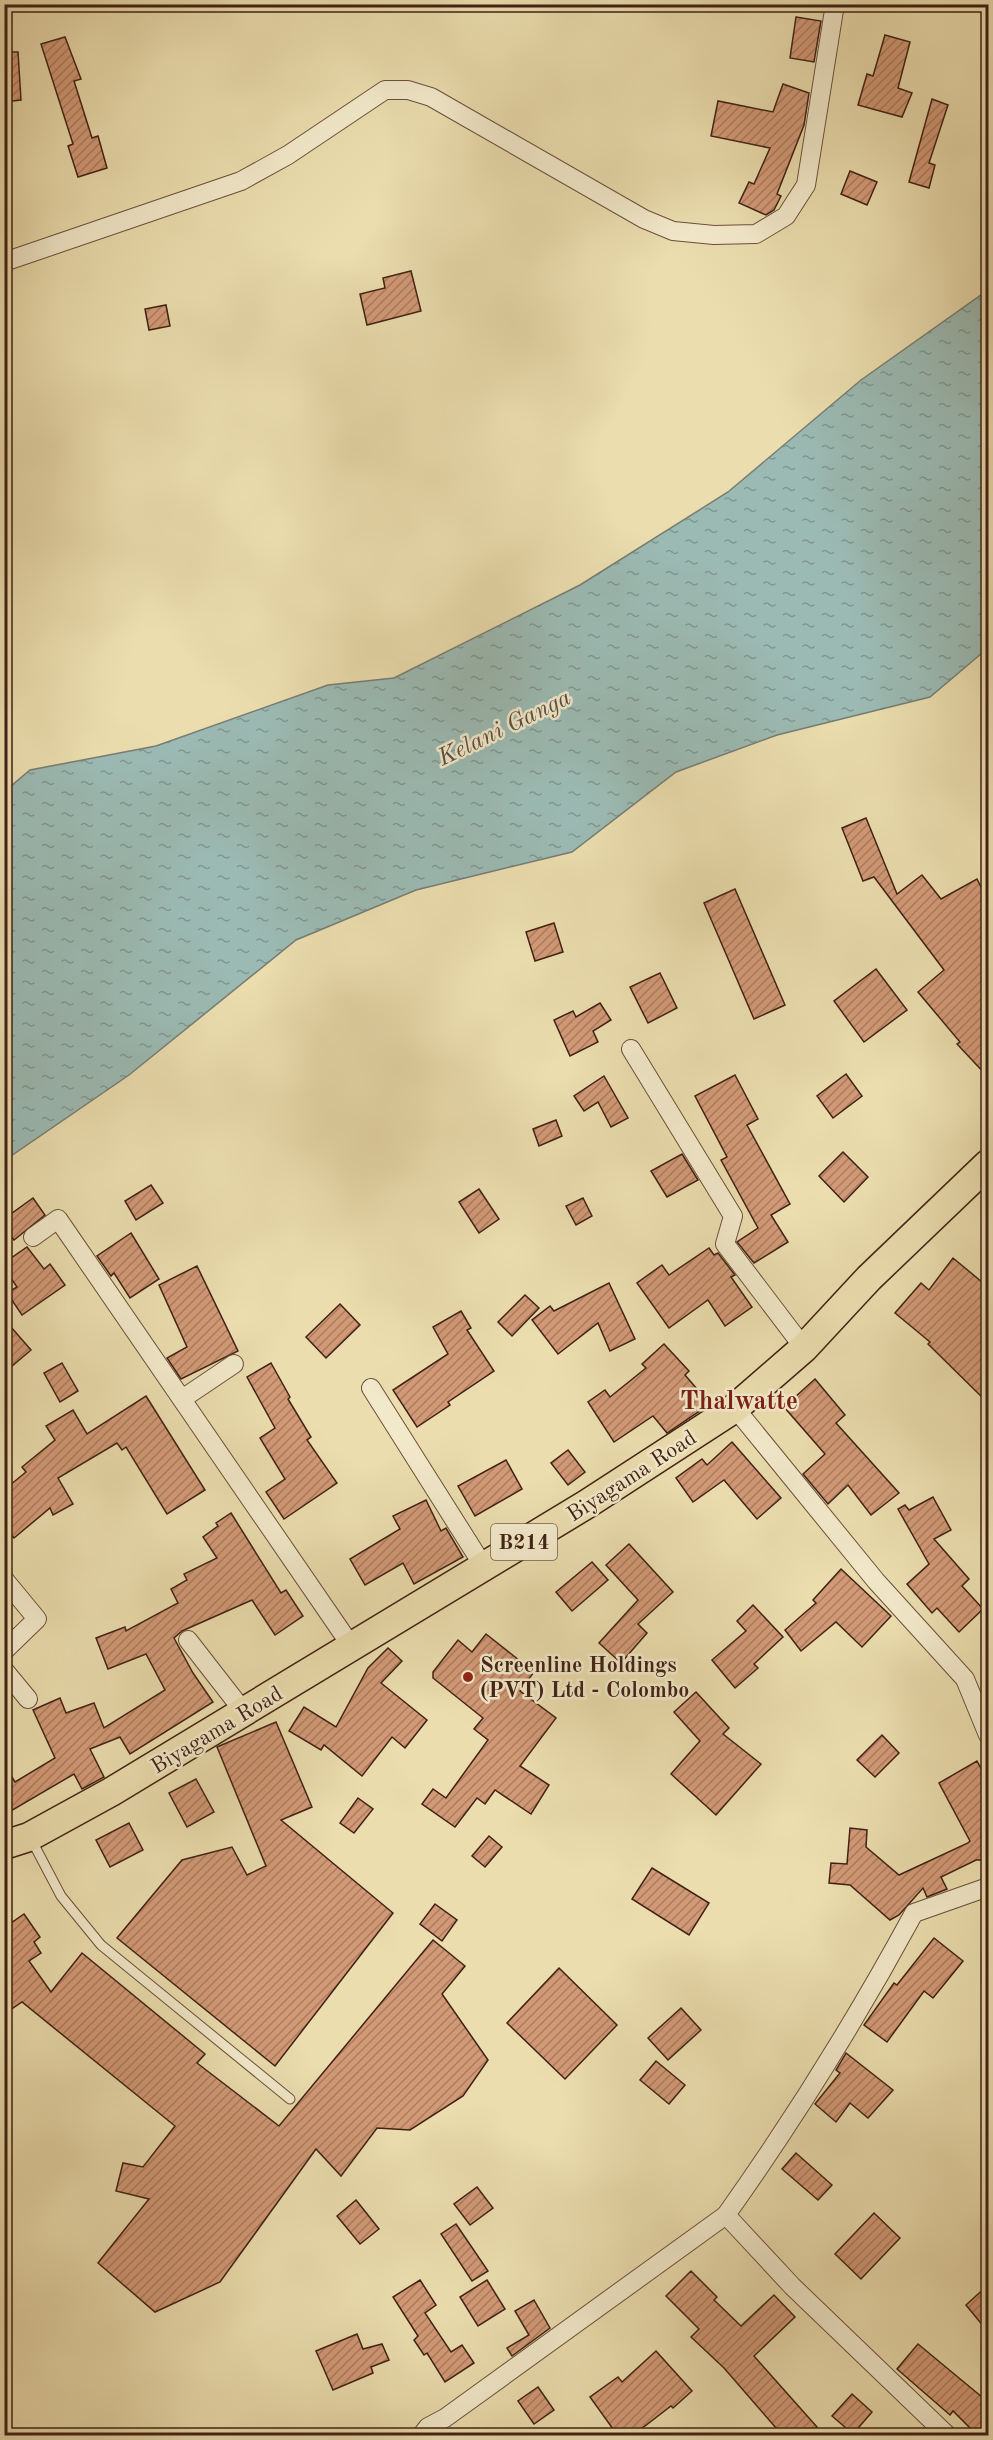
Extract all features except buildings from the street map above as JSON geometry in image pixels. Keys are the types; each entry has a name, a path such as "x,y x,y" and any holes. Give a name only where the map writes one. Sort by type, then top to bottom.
{"main road":[{"name":"Biyagama Road","path":"17,1841 111,1792 352,1647 587,1504 735,1408 804,1348 869,1278 988,1164"}],"street":[{"path":"4,262 241,181 288,156 386,90 408,90 431,97 644,219 673,231 714,235 756,234 786,216 806,185 835,4"},
{"path":"631,1048 733,1216 724,1244 804,1348"},
{"path":"33,1237 58,1219 352,1647"},
{"path":"182,1398 234,1364"},
{"path":"370,1388 484,1567"},
{"path":"735,1408 876,1581 965,1679 988,1735"},
{"path":"4,1579 38,1619 4,1651"},
{"path":"188,1640 244,1712"},
{"path":"4,1670 28,1699"},
{"path":"420,2435 726,2215 777,2144 860,2012 914,1913 988,1887"},
{"path":"726,2215 792,2286 948,2436"}],"lane":[{"path":"17,1841 101,1945 290,2099"}],"water":[{"name":"Kelani Ganga","path":"988,290 988,648 930,697 777,735 676,772 572,852 416,890 296,940 129,1075 5,1160 5,791 30,770 156,746 328,685 394,678 580,585 728,492 861,380"}],"place":[{"name":"Screenline Holdings (PVT) Ltd - Colombo","path":"468,1677"}],"district":[{"name":"Thalwatte","path":"739,1400"}]}
